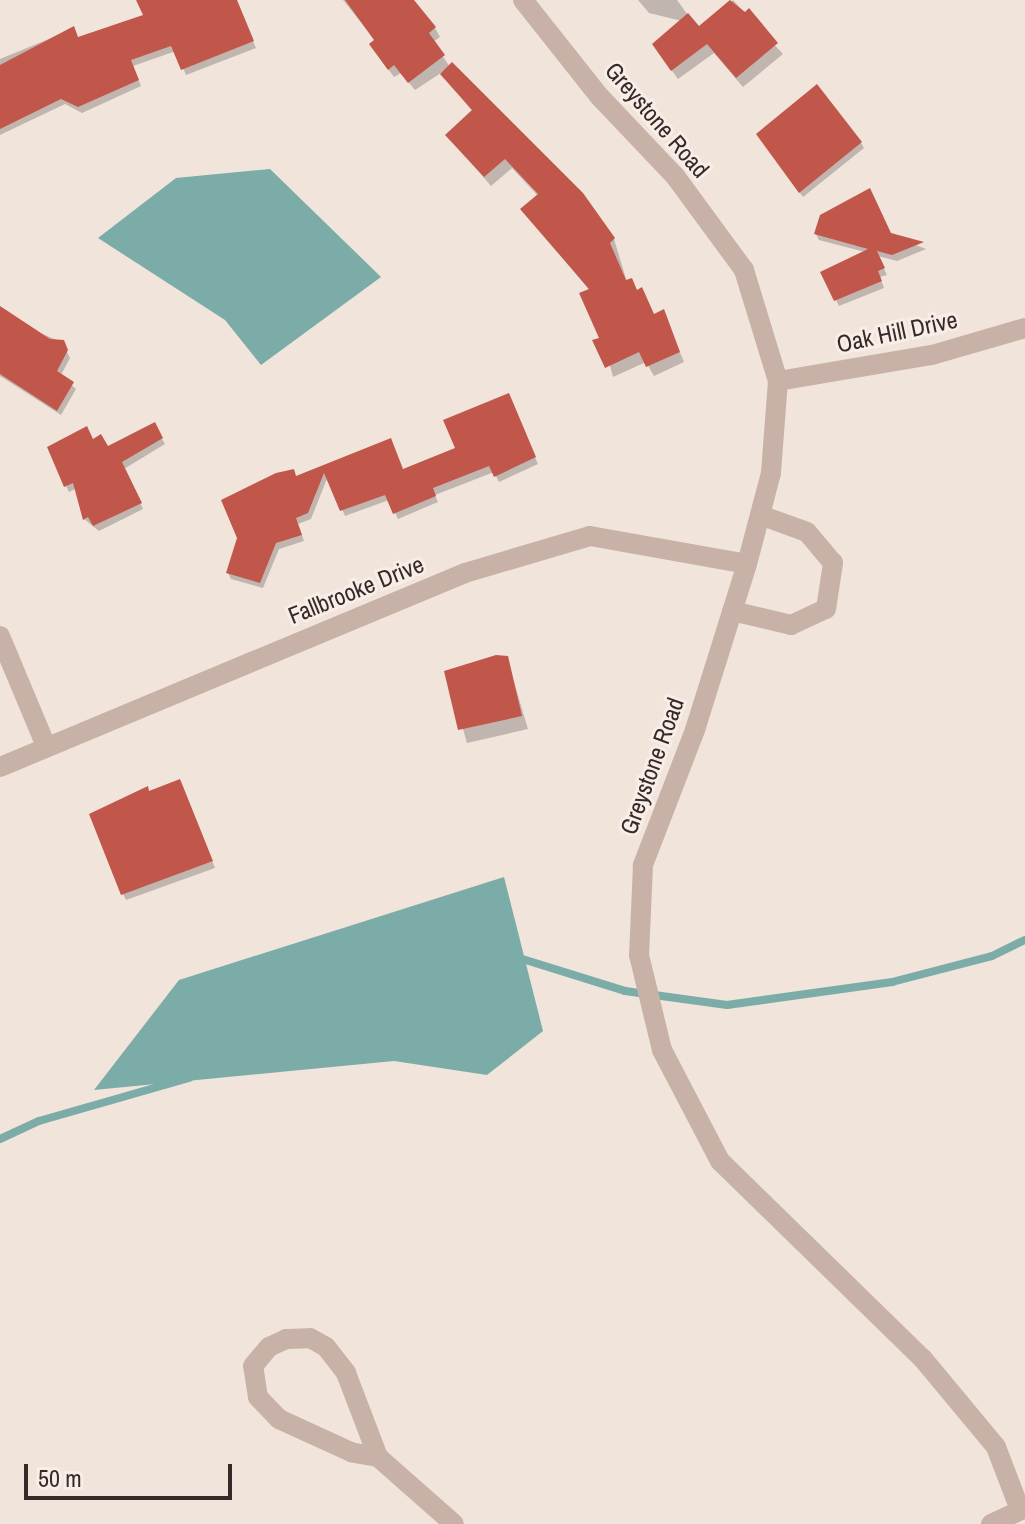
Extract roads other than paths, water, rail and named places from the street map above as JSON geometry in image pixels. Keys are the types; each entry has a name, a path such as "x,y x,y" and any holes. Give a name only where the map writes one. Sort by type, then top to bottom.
{"street":[{"name":"Greystone Road","path":"523,0 600,97 675,176 744,270 778,381 771,473 747,564 695,730 643,865 639,955 662,1050 720,1161 923,1359 996,1447 1022,1509"},
{"name":"Oak Hill Drive","path":"778,381 932,355 1025,328"},
{"path":"732,611 791,625 826,609 833,563 807,532 760,515"},
{"name":"Fallbrooke Drive","path":"0,767 465,573 590,536 747,564"},
{"path":"0,636 46,746"},
{"path":"378,1457 351,1452 279,1419 258,1397 253,1366 269,1347 286,1339 310,1338 326,1347 346,1373 378,1457 454,1524"},
{"path":"991,1524 1022,1509"}],"water":[{"path":"270,169 381,277 261,365 225,320 98,238 176,178"},
{"path":"504,877 543,1031 487,1075 394,1061 94,1090 179,980"}],"waterway":[{"path":"516,957 625,991 727,1005 892,982 992,956 1025,940"},
{"path":"0,1139 39,1121 189,1078"}]}
